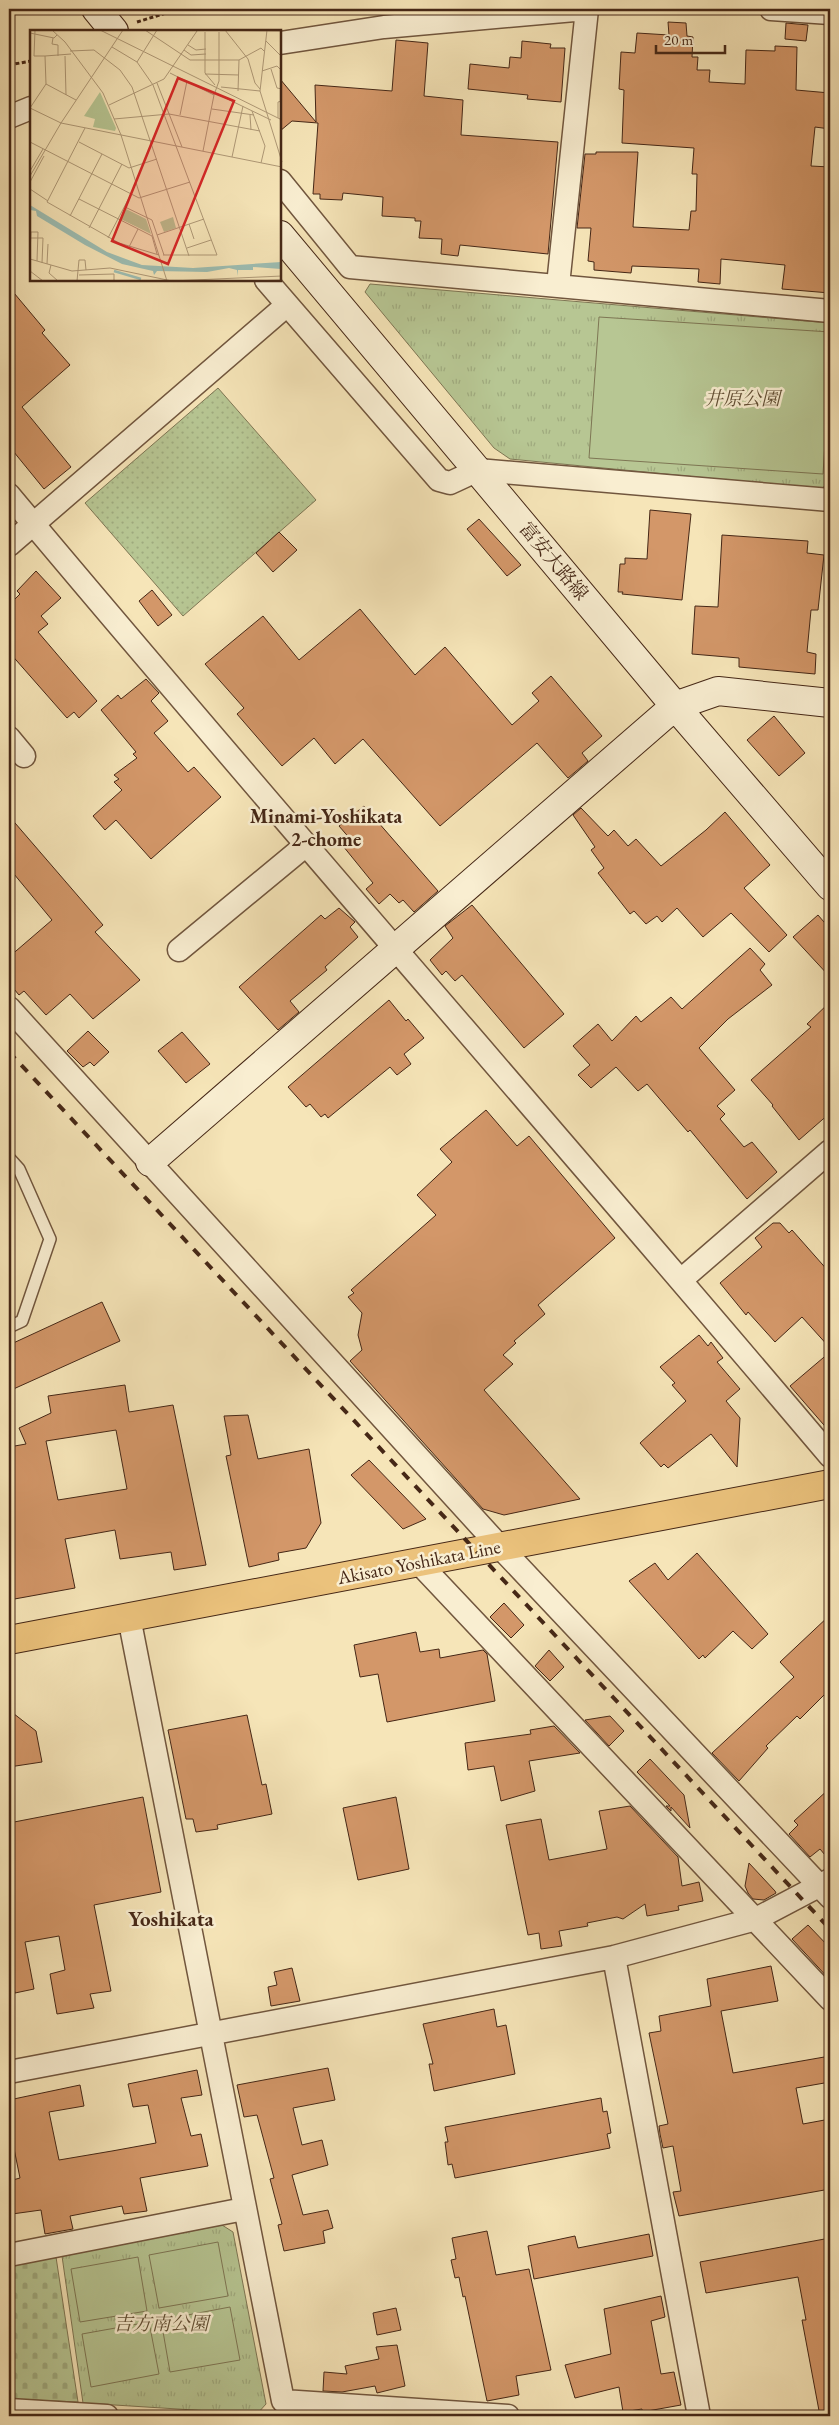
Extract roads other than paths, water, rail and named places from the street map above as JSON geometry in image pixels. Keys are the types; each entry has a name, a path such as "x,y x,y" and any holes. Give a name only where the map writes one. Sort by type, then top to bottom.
{"main road":[{"name":"Akisato Yoshikata Line","path":"9,1640 830,1484"}],"street":[{"path":"96,9 113,30"},
{"path":"281,43 384,27 587,9 558,285"},
{"path":"771,9 830,13"},
{"path":"9,117 30,108"},
{"path":"281,182 350,267 830,311"},
{"name":"富安大路線","path":"281,236 675,706 830,886"},
{"path":"267,281 439,480 450,483 478,470 830,500"},
{"path":"9,545 287,305"},
{"path":"9,495 306,846 681,1280 830,1456"},
{"path":"150,1162 675,706 718,690 830,703"},
{"path":"9,738 24,756"},
{"path":"179,950 306,846"},
{"path":"9,1008 500,1546 827,1888 756,1919 614,1957 9,2072"},
{"path":"681,1280 830,1151"},
{"path":"418,1562 830,1999"},
{"path":"129,1617 284,2409 508,2416"},
{"path":"614,1957 699,2416"},
{"path":"9,2255 244,2210"},
{"path":"9,2410 107,2416"}],"lane":[{"path":"9,1158 19,1169 50,1239 22,1320 9,1327"}],"railway":[{"path":"9,1052 830,1929"}],"district":[{"name":"Minami-Yoshikata 2-chome","path":"326,828"},
{"name":"Yoshikata","path":"171,1918"}],"park label":[{"name":"井原公園","path":"742,398"},
{"name":"吉方南公園","path":"161,2323"}]}
